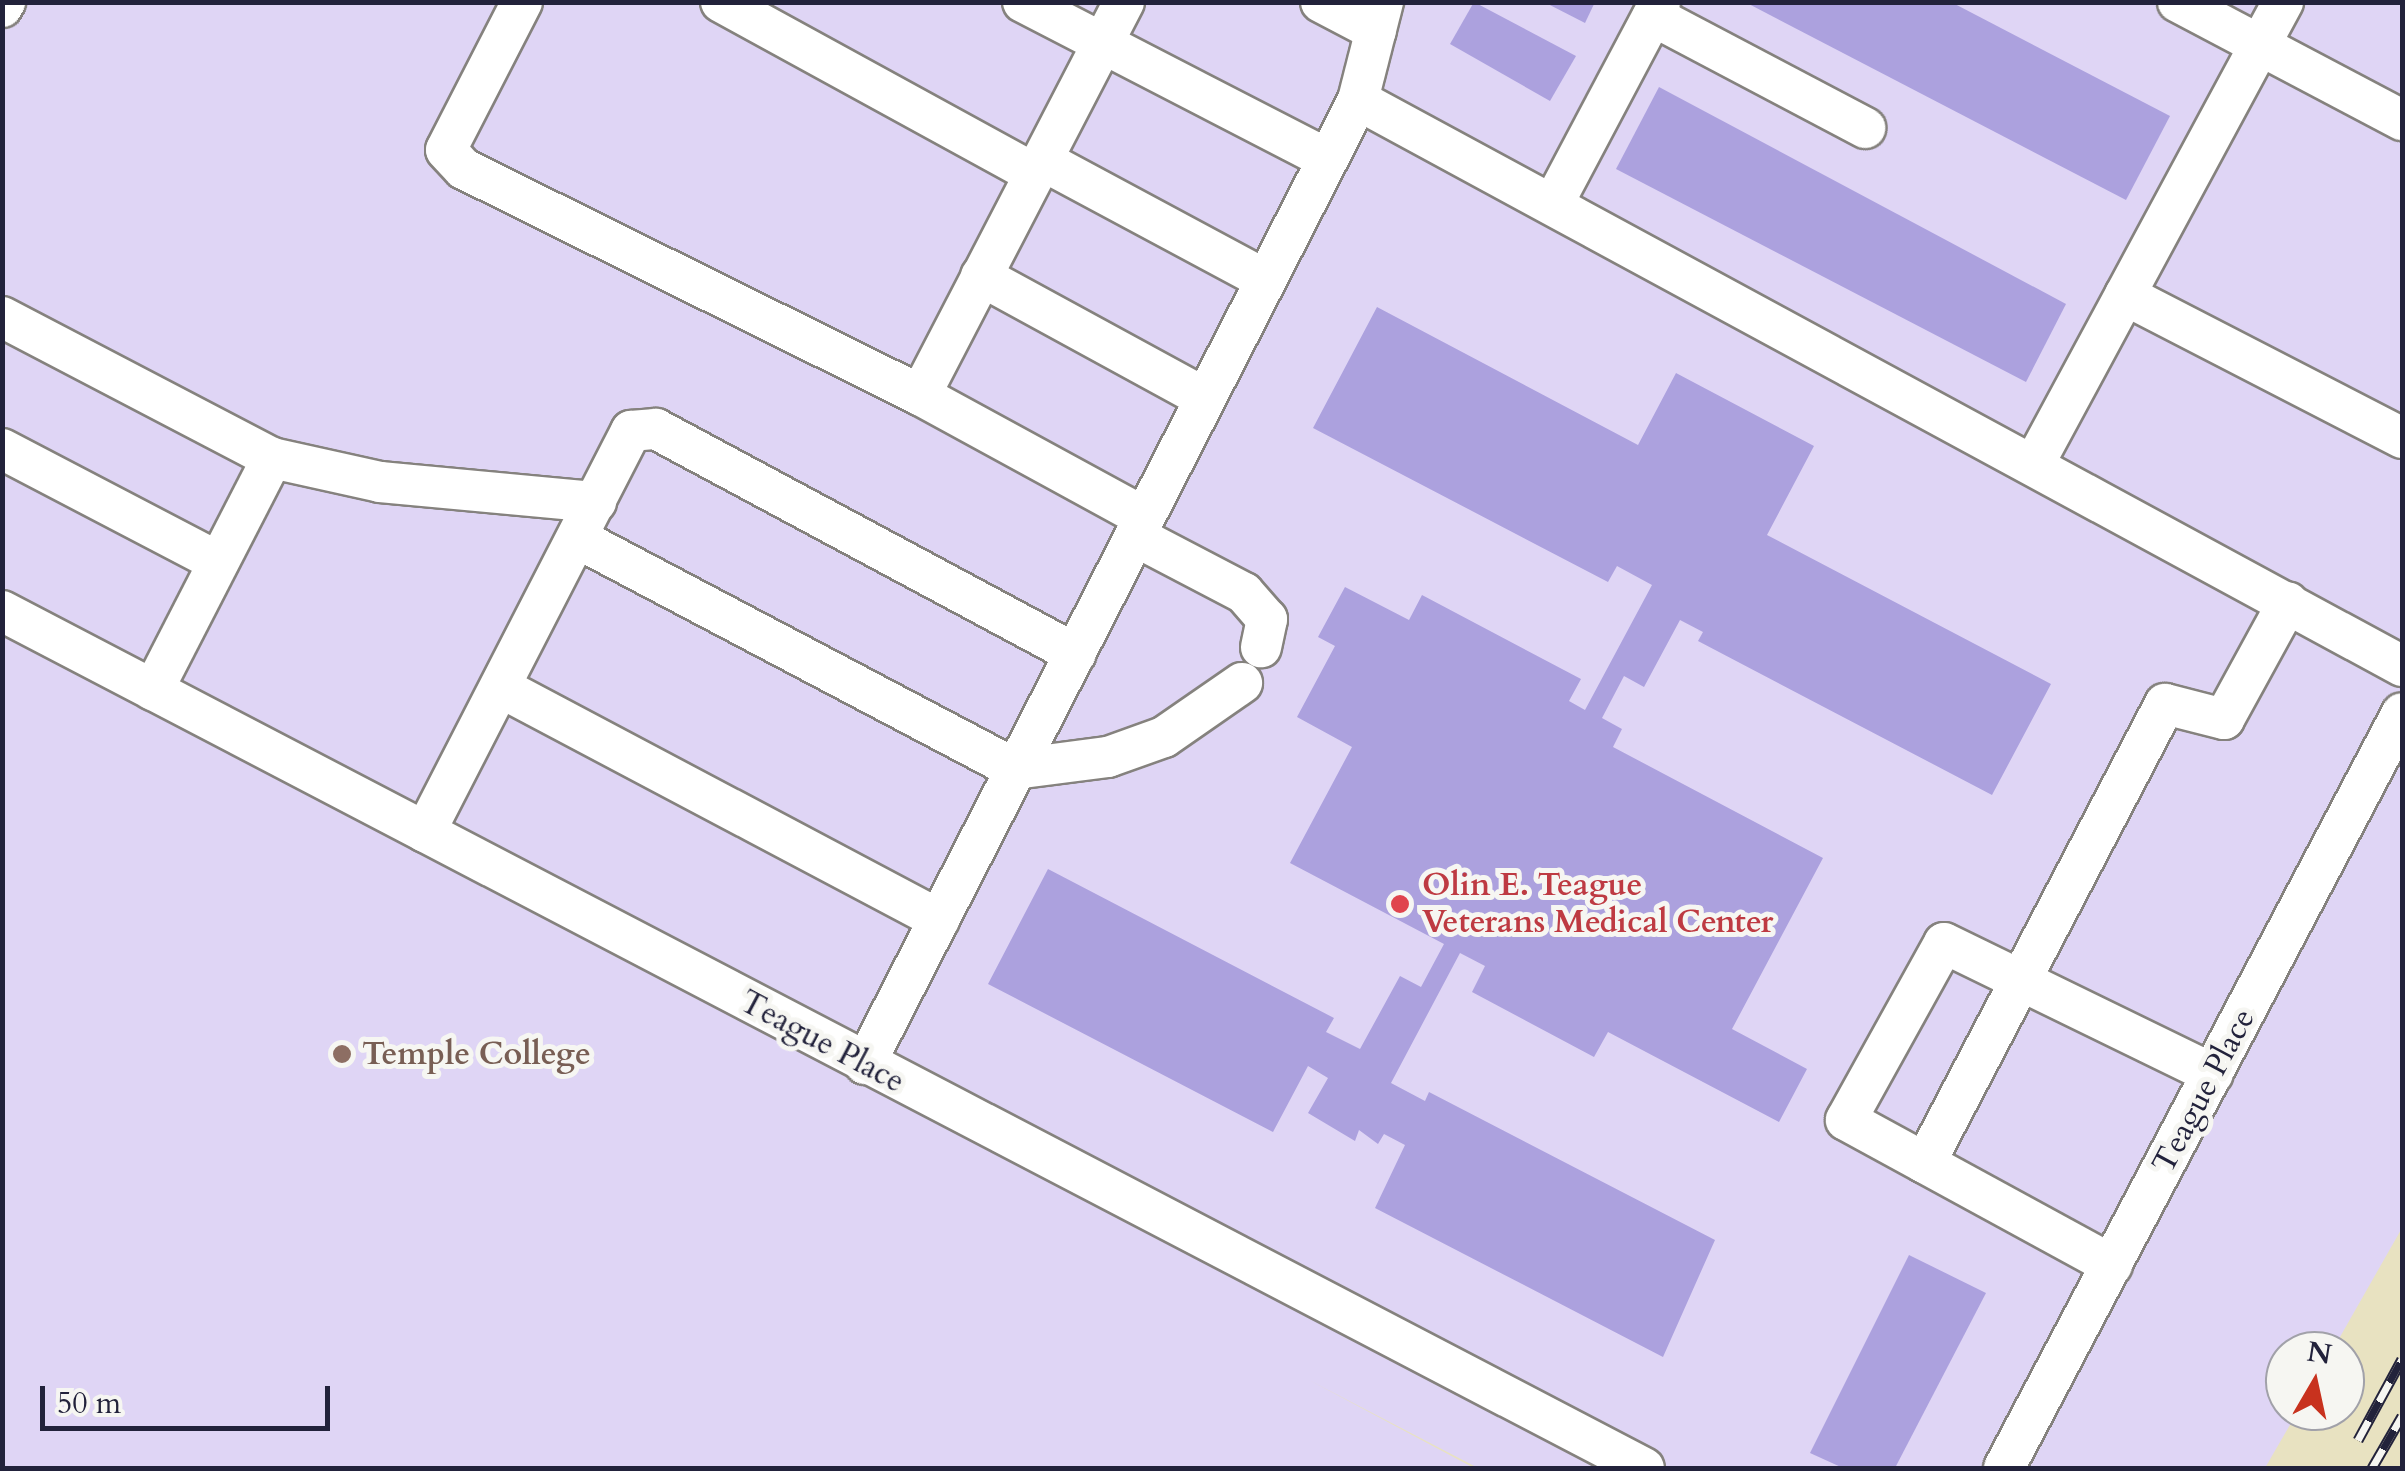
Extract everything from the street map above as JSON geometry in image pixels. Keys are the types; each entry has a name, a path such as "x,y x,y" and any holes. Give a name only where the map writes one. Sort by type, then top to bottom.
{"lane":[{"path":"522,2 446,150 464,169 920,395 1139,526 1244,593 1267,619 1261,647"},
{"path":"720,2 1266,280"},
{"path":"1023,2 1328,159"},
{"path":"920,395 1124,2"},
{"path":"864,1064 1358,100 1380,17 1321,2"},
{"path":"2178,2 2402,120"},
{"path":"2036,462 2283,2"},
{"path":"1552,204 1656,9 1865,128"},
{"path":"1358,100 2036,462 2402,666"},
{"path":"981,276 1205,398"},
{"path":"2125,295 2402,438"},
{"path":"2,317 272,458 380,482 596,502"},
{"path":"425,832 631,432 656,430 1074,654"},
{"path":"2,449 218,562"},
{"path":"153,690 272,458"},
{"path":"577,538 1016,768 1108,756 1164,737 1242,683"},
{"path":"1926,1163 2026,980 2166,704 2224,719 2288,602"},
{"name":"Teague Place","path":"2,611 1644,1468"},
{"path":"500,688 938,919"},
{"name":"Teague Place","path":"2004,1468 2402,713"},
{"path":"2112,1265 1846,1120 1944,943 2213,1074"}],"shaded area":[{"name":"Olin E. Teague Veterans Medical Center","path":"3,3 2402,3 2402,1228 2343,1331 2265,1331 2265,1431 2286,1431 2265,1468 1478,1468 1309,1380 1474,1468 3,1468"}],"building":[{"path":"1474,2 1576,56 1550,101 1450,44"},
{"path":"1544,2 1595,2 1585,23"},
{"path":"1745,2 1951,2 2170,116 2126,200"},
{"path":"1659,87 2066,304 2026,382 1616,169"},
{"path":"1377,307 1638,445 1676,373 1814,446 1767,535 2051,684 1992,795 1698,641 1703,632 1680,620 1644,687 1624,676 1602,718 1622,729 1613,747 1823,858 1732,1029 1807,1069 1779,1122 1608,1032 1594,1057 1472,992 1485,966 1460,953 1391,1083 1425,1101 1429,1092 1715,1240 1663,1357 1375,1208 1405,1145 1384,1134 1378,1144 1359,1130 1355,1141 1308,1113 1328,1078 1308,1066 1273,1132 988,984 1048,869 1334,1018 1326,1032 1360,1049 1400,976 1421,987 1444,944 1290,863 1352,747 1297,717 1335,646 1318,637 1345,587 1409,620 1422,595 1581,679 1569,701 1585,710 1652,585 1617,566 1608,582 1313,428"},
{"path":"1909,1255 1986,1293 1895,1468 1843,1468 1810,1453"}],"railway":[{"path":"2358,1440 2402,1359"},
{"path":"2372,1468 2402,1416"}],"place":[{"name":"Olin E. Teague Veterans Medical Center","path":"1400,904"},
{"name":"Temple College","path":"342,1054"}]}
